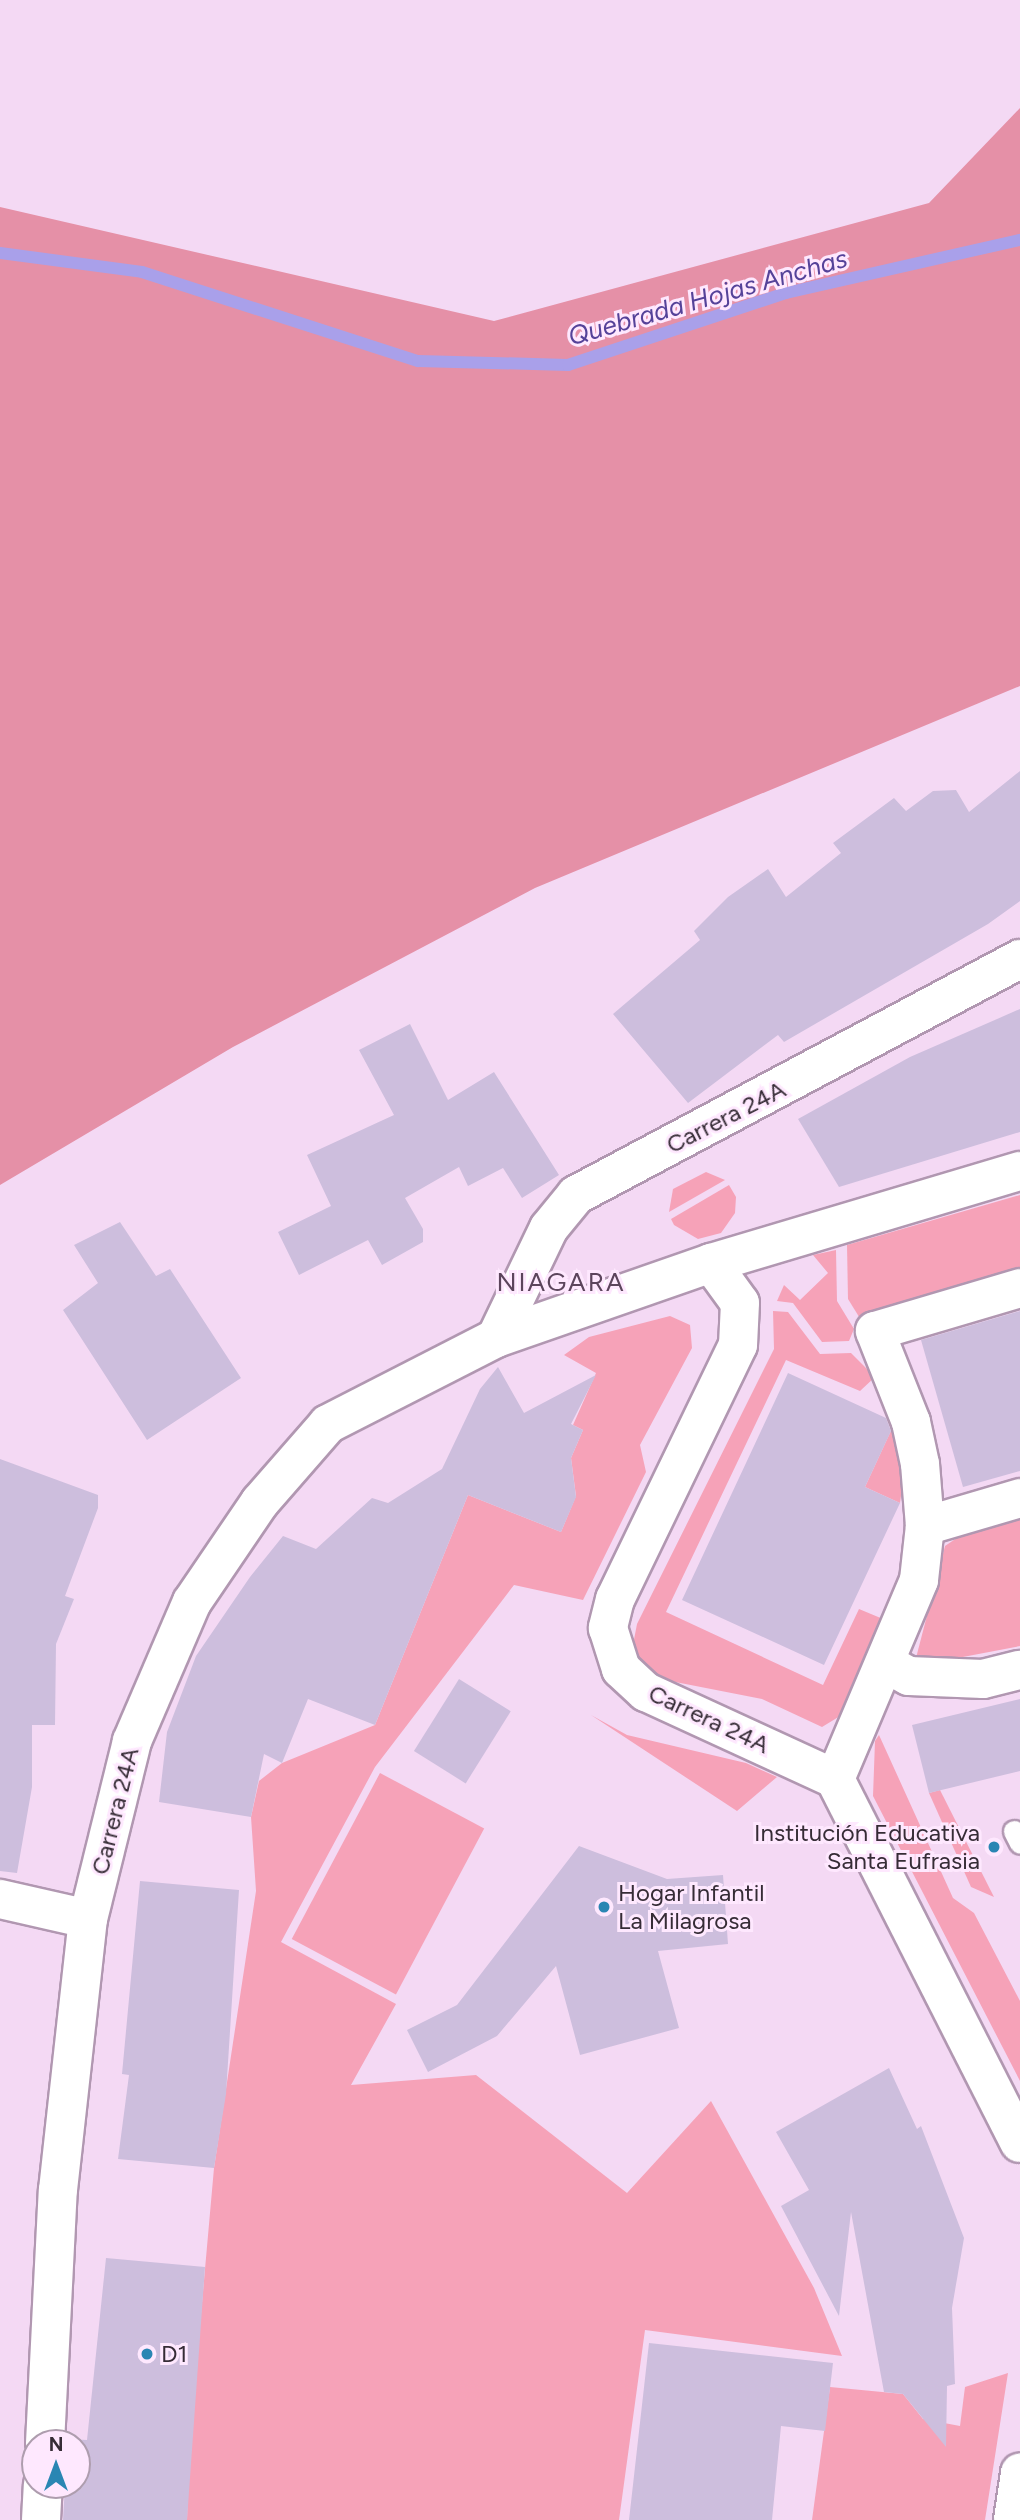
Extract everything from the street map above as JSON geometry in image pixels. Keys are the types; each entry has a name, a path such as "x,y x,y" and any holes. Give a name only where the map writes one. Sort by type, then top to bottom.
{"street":[{"name":"Carrera 24A","path":"496,1338 548,1228 576,1195 1020,959"},
{"name":"Carrera 24A","path":"46,2429 58,2190 88,1919 132,1741 192,1602 260,1502 328,1424 496,1338 711,1263 1020,1171"},
{"name":"Carrera 24A","path":"711,1263 740,1303 738,1345 615,1599 608,1628 621,1670 646,1692 835,1779"},
{"path":"1016,2122 835,1779 887,1664 919,1580 925,1526 920,1464 911,1422 875,1331 1020,1288"},
{"path":"925,1526 1020,1497"},
{"path":"887,1664 909,1676 983,1679 1020,1670"},
{"path":"0,1899 88,1919"},
{"path":"1013,2520 1020,2473"},
{"path":"41,2520 42,2499"}],"shaded area":[{"path":"1020,108 1020,686 535,888 233,1047 0,1185 0,207 494,321 929,203"},
{"path":"706,1172 725,1180 669,1212 673,1189"},
{"path":"729,1185 736,1197 735,1213 721,1233 698,1239 674,1225 671,1219"},
{"path":"1020,1195 1020,1272 861,1320 848,1299 847,1245"},
{"path":"836,1250 837,1301 854,1329 849,1341 822,1342 793,1303 777,1301 784,1285 800,1300 828,1273 813,1255"},
{"path":"773,1311 788,1312 820,1354 851,1353 875,1377 860,1391 786,1360 666,1612 823,1685 859,1609 883,1619 845,1713 822,1727 762,1699 660,1679 631,1655 637,1624 774,1349"},
{"path":"670,1316 690,1325 692,1348 640,1445 646,1472 583,1600 514,1585 375,1767 281,1942 396,2004 351,2085 476,2075 627,2193 711,2101 814,2288 842,2356 645,2330 619,2520 187,2520 189,2449 214,2168 256,1891 251,1817 259,1781 282,1763 375,1725 468,1495 561,1532 576,1496 571,1458 583,1430 573,1425 596,1373 564,1355 589,1337"},
{"path":"895,1422 905,1467 900,1503 865,1487"},
{"path":"1020,1510 1020,1646 926,1664 916,1658 945,1546 982,1521"},
{"path":"591,1715 627,1735 746,1763 777,1777 737,1811"},
{"path":"879,1735 953,1898 974,1913 1020,2001 1020,2081 873,1796 875,1741"},
{"path":"380,1773 484,1828 396,1994 292,1939"},
{"path":"940,1790 994,1897 971,1887 929,1793"},
{"path":"1008,2373 985,2520 812,2520 830,2387 903,2394 923,2419 960,2426 965,2387"}],"building":[{"path":"1020,771 1020,901 988,924 784,1042 778,1035 688,1103 613,1014 700,940 694,931 728,897 768,869 786,897 841,853 833,843 894,798 906,811 933,791 956,790 969,812"},
{"path":"1020,1009 1020,1132 839,1187 798,1119 910,1057"},
{"path":"410,1024 448,1100 494,1072 559,1175 522,1198 503,1168 468,1186 459,1167 405,1198 423,1229 423,1242 382,1265 368,1240 299,1275 278,1232 331,1206 307,1155 394,1115 359,1050"},
{"path":"120,1222 156,1276 170,1269 241,1378 147,1440 63,1310 98,1283 74,1245"},
{"path":"1020,1311 1020,1471 963,1487 921,1340"},
{"path":"498,1367 524,1413 596,1375 571,1424 583,1430 571,1458 576,1497 561,1532 468,1495 375,1725 308,1699 282,1763 264,1754 251,1817 159,1802 167,1732 196,1656 250,1577 283,1536 316,1549 372,1498 388,1503 442,1469 480,1389"},
{"path":"788,1373 886,1418 891,1431 865,1487 900,1503 824,1665 682,1600"},
{"path":"0,1459 98,1495 98,1508 65,1596 74,1599 56,1644 55,1725 32,1725 32,1787 17,1873 0,1871"},
{"path":"459,1679 511,1711 466,1783 414,1751"},
{"path":"1020,1699 1020,1771 929,1793 912,1725"},
{"path":"579,1846 667,1879 723,1875 728,1944 658,1951 679,2028 580,2055 556,1966 497,2036 428,2072 407,2030 457,2005"},
{"path":"140,1881 239,1890 226,2094 214,2168 118,2159 129,2075 122,2074"},
{"path":"889,2068 917,2129 921,2126 964,2238 952,2308 955,2384 947,2386 946,2447 903,2394 884,2392 851,2212 839,2316 781,2206 809,2190 776,2132"},
{"name":"D1","path":"106,2258 205,2267 187,2520 63,2520 64,2499 91,2499 91,2429 88,2429"},
{"path":"649,2343 833,2363 825,2431 781,2426 772,2520 629,2520"}],"waterway":[{"name":"Quebrada Hojas Anchas","path":"0,253 142,272 418,361 568,365 786,293 1020,240"}],"place":[{"name":"Institución Educativa Santa Eufrasia","path":"994,1847"},
{"name":"Hogar Infantil La Milagrosa","path":"604,1907"},
{"name":"D1","path":"147,2354"}],"district":[{"name":"NIAGARA","path":"561,1283"}]}
